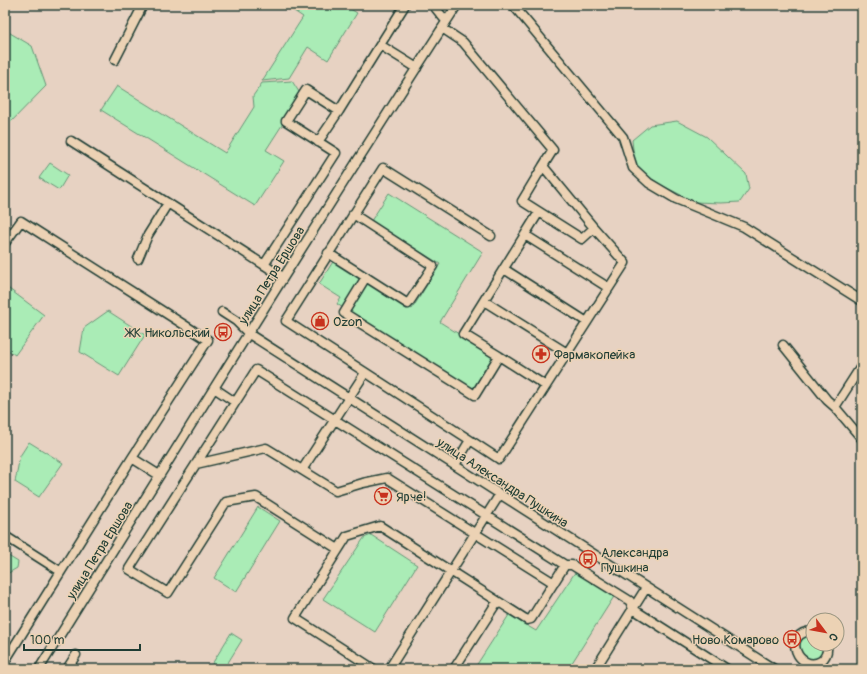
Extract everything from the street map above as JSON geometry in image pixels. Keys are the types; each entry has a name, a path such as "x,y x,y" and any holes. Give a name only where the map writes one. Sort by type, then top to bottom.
{"street":[{"path":"115,60 143,5"},
{"path":"318,142 405,5"},
{"path":"433,5 553,150 522,201 582,239 594,228"},
{"name":"улица Петра Ершова","path":"39,669 159,475 249,334 283,277 457,5"},
{"path":"513,5 623,137 633,168 649,183 676,199 744,227 862,301"},
{"path":"380,45 417,68"},
{"path":"264,265 336,153 286,121 306,90 339,111"},
{"path":"71,141 283,277"},
{"path":"491,236 383,168 286,321 499,459 625,263 543,166"},
{"path":"138,259 148,235 168,203"},
{"path":"539,212 463,334 546,386"},
{"path":"328,253 408,304 433,266 353,214"},
{"path":"5,243 20,221 208,340 60,571 5,661"},
{"path":"525,235 609,288"},
{"path":"504,269 587,322"},
{"path":"366,277 344,313 475,395 499,356"},
{"path":"484,300 567,353"},
{"name":"улица Александра Пушкина","path":"222,312 236,321 249,334 774,669"},
{"path":"783,345 827,400 835,407 862,439"},
{"path":"835,407 862,365"},
{"path":"338,549 256,497 226,502 168,593 129,569 256,370 565,565 572,565 630,601 633,609 727,669"},
{"path":"302,470 365,373"},
{"path":"214,388 235,402"},
{"path":"455,465 470,440"},
{"path":"196,464 266,448 336,491 387,478 554,583"},
{"path":"132,458 159,475"},
{"path":"389,669 500,494"},
{"path":"374,669 294,618 347,536 380,526 527,620 531,619 565,565"},
{"path":"5,536 60,571"},
{"path":"598,668 646,588"},
{"path":"454,669 497,602"},
{"path":"805,633 798,638 795,643 796,653 802,662 812,667 826,656 827,652"},
{"path":"67,669 76,655"}],"green space":[{"path":"285,5 344,5 357,13 328,60 308,47 289,78 262,81 303,17"},
{"path":"5,30 32,46 46,86 5,128"},
{"path":"292,81 299,92 284,122 266,150 284,161 255,206 101,110 117,86 225,153 254,107 253,96 262,83"},
{"path":"677,121 707,137 746,174 749,189 740,202 695,202 661,185 635,167 632,140 650,125"},
{"path":"50,163 68,175 59,190 39,178"},
{"path":"389,193 483,252 440,322 495,357 473,391 337,304 341,298 319,284 334,260 412,309 440,264 371,221"},
{"path":"5,286 44,315 15,355 5,348"},
{"path":"108,311 145,335 119,376 80,352 84,328"},
{"path":"29,442 63,463 39,497 15,482 20,456"},
{"path":"258,507 280,521 236,592 214,578"},
{"path":"371,535 417,565 375,632 323,599 364,538"},
{"path":"5,554 18,562 17,568 5,575"},
{"path":"576,571 615,595 568,669 474,669 509,615 536,631"},
{"path":"231,633 242,640 224,669 209,669"},
{"path":"805,638 805,652 823,652 821,656 816,660 806,658 800,649 800,644"}],"place":[{"name":"Ozon","path":"320,321"},
{"name":"ЖК Никольский","path":"223,332"},
{"name":"Фармакопейка","path":"541,354"},
{"name":"Ярче!","path":"383,496"},
{"name":"Александра Пушкина","path":"588,559"},
{"name":"Ново Комарово","path":"792,639"}]}
